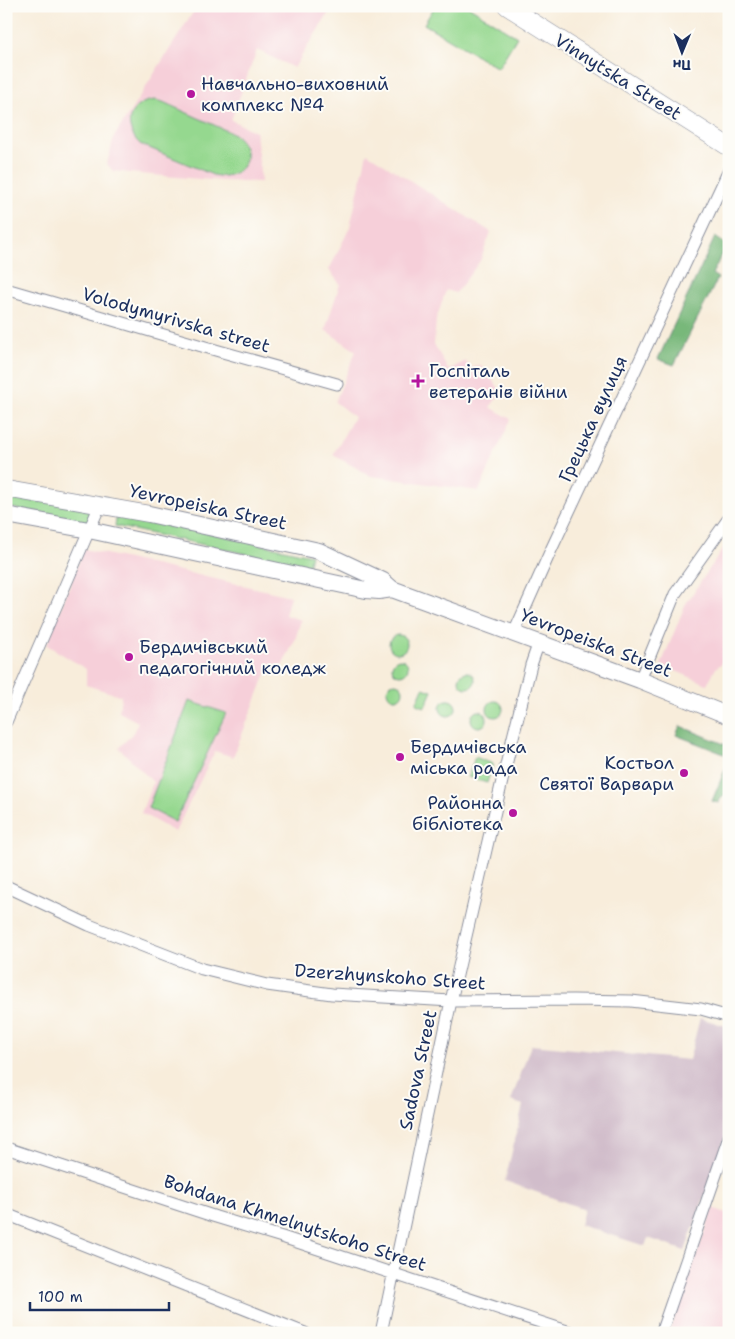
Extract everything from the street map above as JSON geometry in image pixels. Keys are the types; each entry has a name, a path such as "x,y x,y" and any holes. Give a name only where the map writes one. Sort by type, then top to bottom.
{"main road":[{"name":"Vinnytska Street","path":"507,6 729,147"}],"street":[{"name":"Грецька вулиця","path":"514,634 551,550 729,170"},
{"name":"Volodymyrivska street","path":"6,289 337,384"},
{"name":"Yevropeiska Street","path":"6,489 158,516 319,551 383,581 392,589 640,680 729,716"},
{"path":"6,722 100,505"},
{"name":"Yevropeiska Street","path":"6,515 89,530 366,590 392,589"},
{"path":"640,680 674,594 729,518"},
{"name":"Sadova Street","path":"381,1333 451,1001 502,781 531,665 539,642"},
{"name":"Dzerzhynskoho Street","path":"6,886 89,925 202,970 267,984 332,994 451,1001 631,1001 701,1009 729,1017"},
{"path":"661,1333 729,1137"},
{"name":"Bohdana Khmelnytskoho Street","path":"6,1148 216,1217 282,1236 573,1333"},
{"path":"6,1214 305,1333"}],"shaded area":[{"name":"Навчально-виховний комплекс №4","path":"197,6 333,6 294,68 257,50 231,120 256,132 261,182 223,181 113,171 107,164 114,137"},
{"name":"Госпіталь ветеранів війни","path":"367,153 491,232 480,261 456,293 446,290 436,320 434,344 448,370 466,361 469,369 480,365 502,392 490,407 511,419 479,491 371,476 333,455 354,417 335,402 356,351 325,330 340,284 329,270 350,227"},
{"path":"729,540 729,657 716,668 707,684 661,665 685,605"},
{"path":"84,549 290,596 285,615 301,620 295,640 282,666 270,664 233,757 215,751 175,832 141,813 153,782 119,748 133,733 138,722 119,712 121,696 86,685 86,669 47,645"},
{"path":"700,1018 729,1027 729,1127 685,1251 648,1238 645,1246 580,1225 584,1209 505,1181 523,1105 511,1101 531,1045 689,1060"},
{"path":"713,1208 729,1214 729,1333 669,1333"}],"green space":[{"path":"435,6 468,6 517,37 498,68 424,24"},
{"path":"155,100 234,134 241,141 245,149 246,157 240,170 224,176 213,175 140,144 131,130 131,116 139,105"},
{"path":"715,237 727,245 712,274 718,278 674,365 658,359"},
{"path":"6,493 92,508 89,522 6,507"},
{"path":"117,513 311,555 308,567 115,526"},
{"path":"398,635 404,638 407,644 404,650 398,653 392,650 389,644 392,638"},
{"path":"400,659 408,667 400,675 392,667"},
{"path":"467,672 475,680 467,688 459,680"},
{"path":"395,683 403,691 395,699 387,691"},
{"path":"423,688 432,691 425,707 416,704"},
{"path":"448,700 456,708 448,716 440,708"},
{"path":"189,701 226,713 175,822 148,808"},
{"path":"495,701 503,709 495,717 487,709"},
{"path":"479,711 487,719 479,727 471,719"},
{"path":"680,726 729,746 729,756 676,735"},
{"path":"475,757 493,764 487,783 468,777"},
{"path":"729,760 729,793 722,797 718,803 712,801"}],"place":[{"name":"Навчально-виховний комплекс №4","path":"191,94"},
{"name":"Госпіталь ветеранів війни","path":"418,381"},
{"name":"Бердичівський педагогічний коледж","path":"129,657"},
{"name":"Бердичівська міська рада","path":"400,757"},
{"name":"Костьол Святої Варвари","path":"684,773"},
{"name":"Районна бібліотека","path":"513,813"}]}
